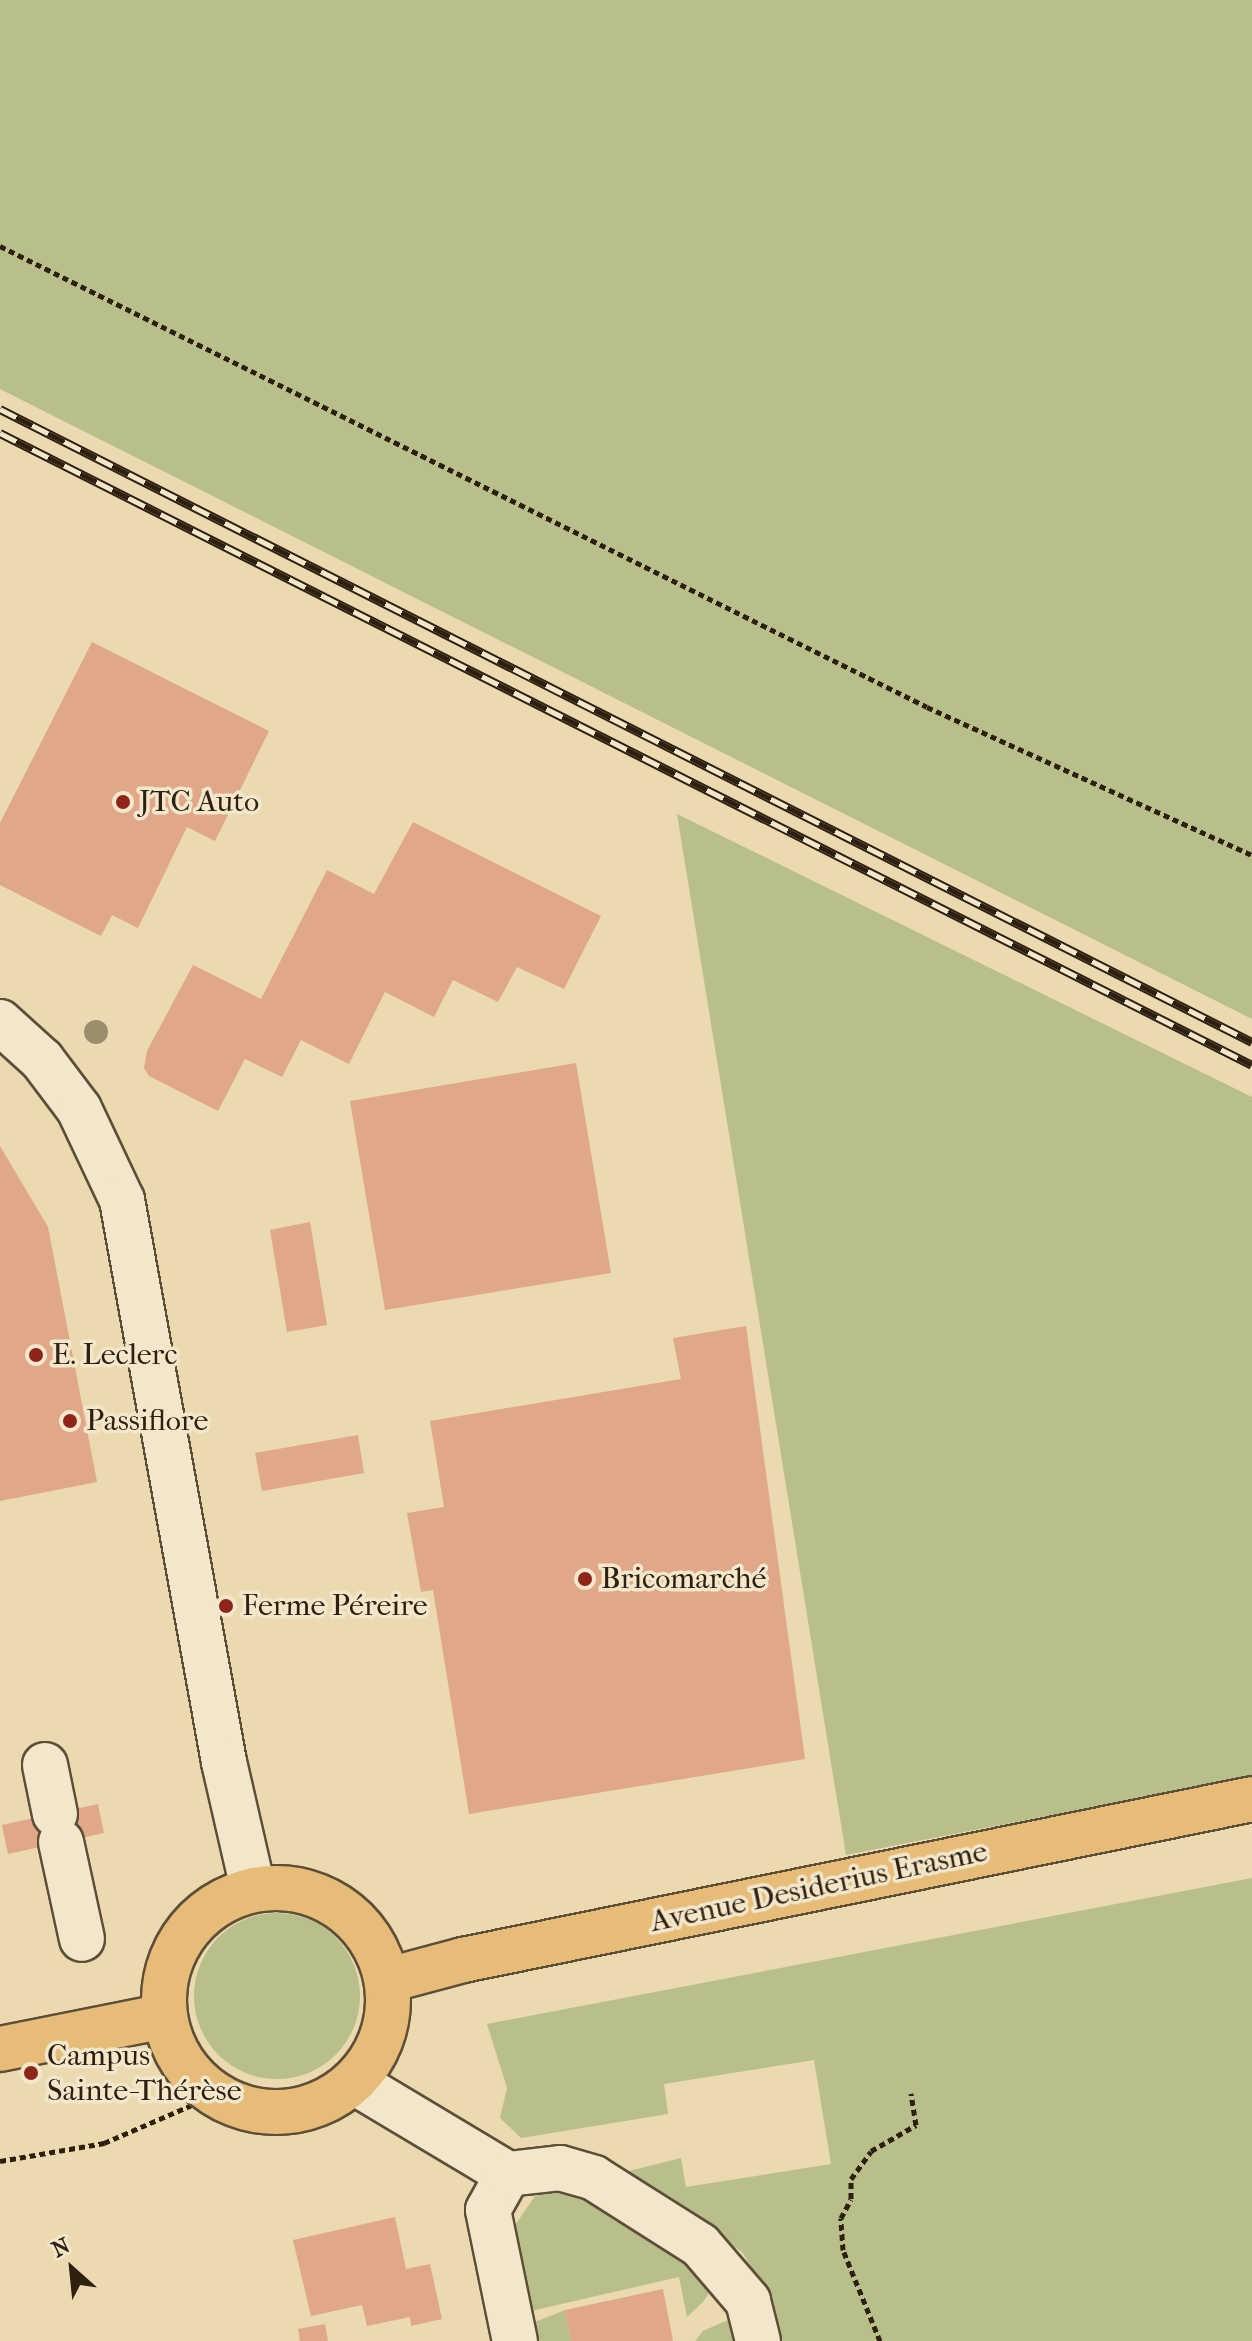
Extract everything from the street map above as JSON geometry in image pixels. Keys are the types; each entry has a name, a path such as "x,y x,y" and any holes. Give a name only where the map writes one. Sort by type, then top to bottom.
{"main road":[{"name":"Avenue Desiderius Erasme","path":"388,1980 463,1960 1252,1799"},
{"path":"289,1887 313,1894 354,1917 376,1946 388,1980 389,2017 376,2052 354,2082 323,2103 287,2112 250,2110 215,2095 185,2065 165,2016 164,1982 175,1949 194,1922 221,1901 253,1889 289,1887"},
{"path":"0,2049 165,2016"}],"street":[{"path":"0,1022 42,1060 79,1109 122,1200 224,1762 253,1889"},
{"path":"45,1765 82,1939"},
{"path":"354,2082 508,2174 560,2168 594,2178 700,2245 748,2301 758,2341"},
{"path":"508,2174 488,2210 515,2341"}],"path":[{"path":"0,246 927,707 1252,855"},
{"path":"880,2341 843,2250 841,2218 851,2199 851,2179 871,2151 916,2125 911,2093"},
{"path":"0,2161 104,2143 215,2095"}],"green space":[{"path":"0,0 1252,0 1252,1019 0,389"},
{"path":"677,814 1252,1097 1252,1776 846,1855"},
{"path":"1252,1878 1252,2341 781,2341 771,2299 742,2252 625,2172 681,2158 686,2187 831,2164 814,2060 664,2084 668,2114 521,2138 500,2118 507,2088 487,2024"},
{"path":"277,1913 309,1920 335,1938 353,1964 360,1996 353,2028 335,2054 309,2072 277,2079 245,2072 219,2054 201,2028 194,1996 201,1964 219,1938 245,1920"},
{"path":"567,2186 695,2253 712,2288 703,2302 687,2317 679,2277 531,2311 515,2225 535,2196"},
{"path":"565,2310 571,2341 534,2341 530,2324"},
{"path":"728,2320 735,2321 749,2341 695,2341 703,2331"}],"building":[{"path":"92,642 269,731 215,841 187,827 138,928 112,915 101,936 0,885 0,823"},
{"path":"413,822 601,916 564,989 517,967 498,1002 453,980 434,1017 385,992 349,1064 301,1040 282,1077 245,1059 218,1111 149,1076 144,1068 147,1051 193,965 261,999 327,870 374,894"},
{"path":"576,1063 611,1273 385,1310 350,1101"},
{"name":"E. Leclerc","path":"0,1146 48,1227 97,1482 0,1501"},
{"path":"310,1222 327,1325 287,1332 270,1230"},
{"path":"746,1326 805,1759 469,1814 433,1590 421,1592 407,1513 444,1507 430,1421 681,1379 673,1338"},
{"path":"358,1435 364,1473 262,1491 255,1453"},
{"path":"98,1804 104,1833 8,1854 2,1825"},
{"path":"395,2217 406,2269 430,2264 442,2319 411,2326 410,2317 367,2326 362,2305 311,2316 293,2240"},
{"path":"663,2289 673,2341 571,2341 565,2310"},
{"path":"325,2324 328,2341 300,2341 298,2329"}],"railway":[{"path":"0,409 1252,1042"},
{"path":"0,433 1252,1065"}],"place":[{"name":"JTC Auto","path":"123,802"},
{"name":"E. Leclerc","path":"36,1355"},
{"name":"Passiflore","path":"70,1421"},
{"name":"Bricomarché","path":"585,1579"},
{"name":"Ferme Péreire","path":"226,1606"},
{"name":"Campus Sainte-Thérèse","path":"31,2073"}]}
